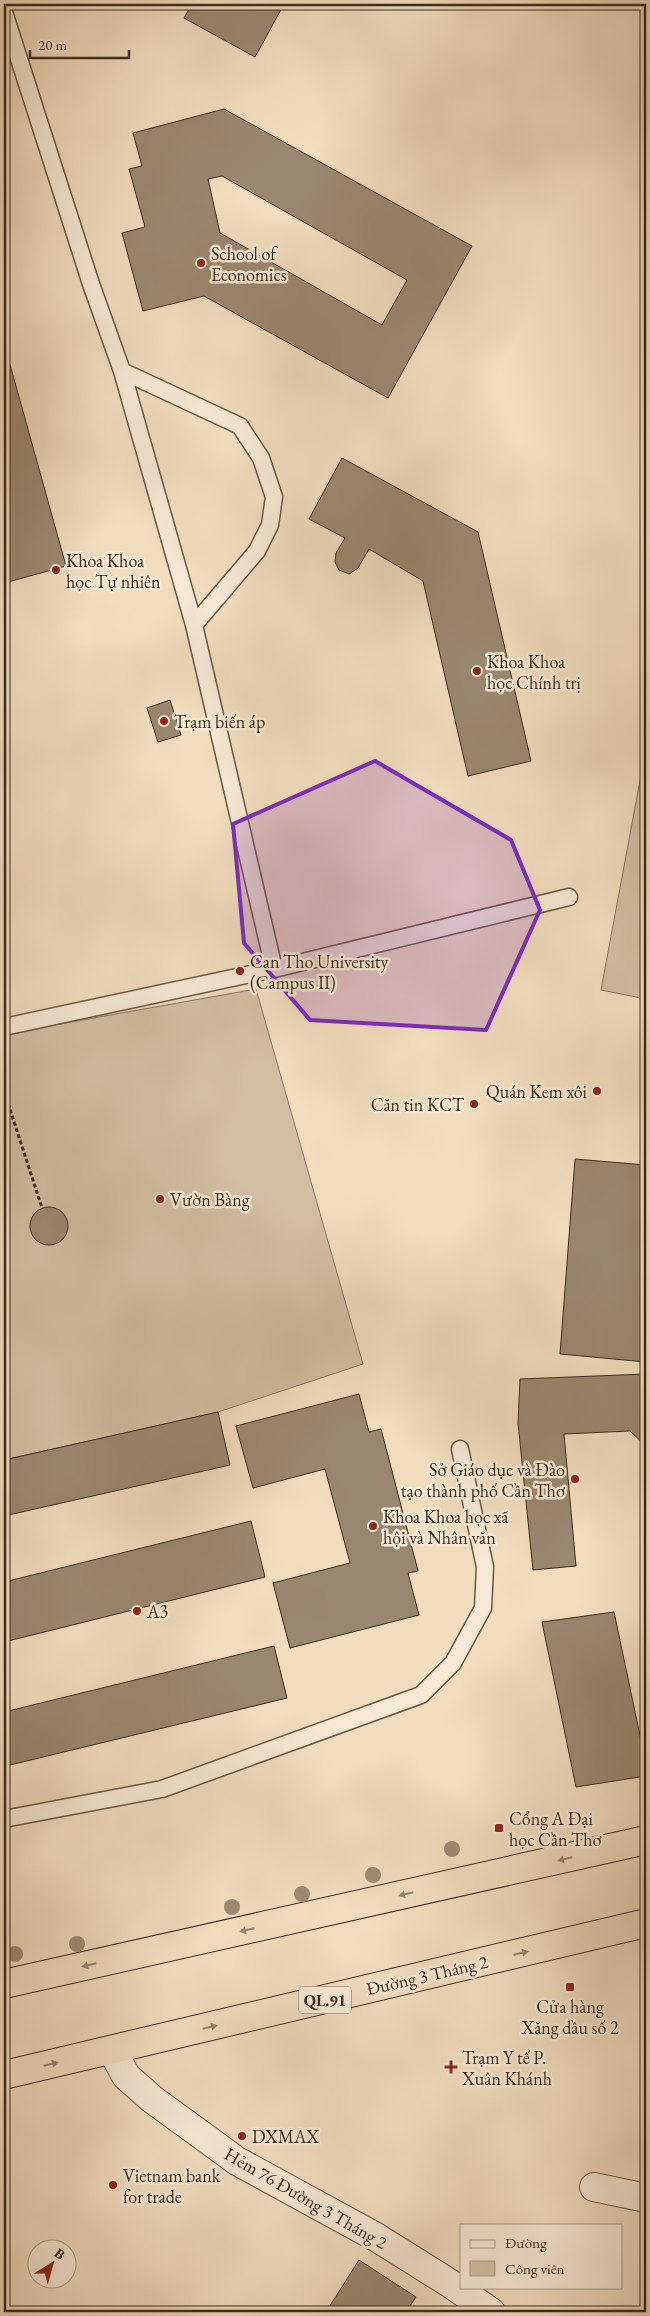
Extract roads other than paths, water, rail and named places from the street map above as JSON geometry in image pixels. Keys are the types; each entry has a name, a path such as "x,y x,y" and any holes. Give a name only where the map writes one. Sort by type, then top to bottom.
{"highway":[{"path":"4,1984 646,1840"},
{"name":"Đường 3 Tháng 2","path":"4,2074 646,1923"}],"street":[{"name":"Hẻm 76 Đường 3 Tháng 2","path":"112,2050 126,2076 152,2099 237,2161 376,2237 451,2284 491,2312"},
{"path":"594,2186 646,2198"}],"lane":[{"path":"4,12 91,284 122,371 194,625 274,969"},
{"path":"122,371 240,426 261,458 274,498 270,525 257,551 194,625"},
{"path":"4,1027 274,969 569,897"},
{"path":"4,1819 162,1789 421,1695 453,1663 482,1608 485,1567 460,1448"}],"place":[{"name":"School of Economics","path":"201,263"},
{"name":"Khoa Khoa học Tự nhiên","path":"56,570"},
{"name":"Khoa Khoa học Chính trị","path":"477,671"},
{"name":"Trạm biến áp","path":"164,721"},
{"name":"Can Tho University (Campus II)","path":"240,971"},
{"name":"Quán Kem xôi","path":"597,1091"},
{"name":"Căn tin KCT","path":"474,1104"},
{"name":"Vườn Bàng","path":"160,1199"},
{"name":"Sở Giáo dục và Đào tạo thành phố Cần Thơ","path":"575,1479"},
{"name":"Khoa Khoa học xã hội và Nhân văn","path":"373,1526"},
{"name":"A3","path":"137,1611"},
{"name":"Cổng A Đại học Cần Thơ","path":"499,1828"},
{"name":"Cửa hàng Xăng dầu số 2","path":"570,1987"},
{"name":"Trạm Y tế P. Xuân Khánh","path":"451,2067"},
{"name":"DXMAX","path":"242,2136"},
{"name":"Vietnam bank for trade","path":"113,2185"}]}
